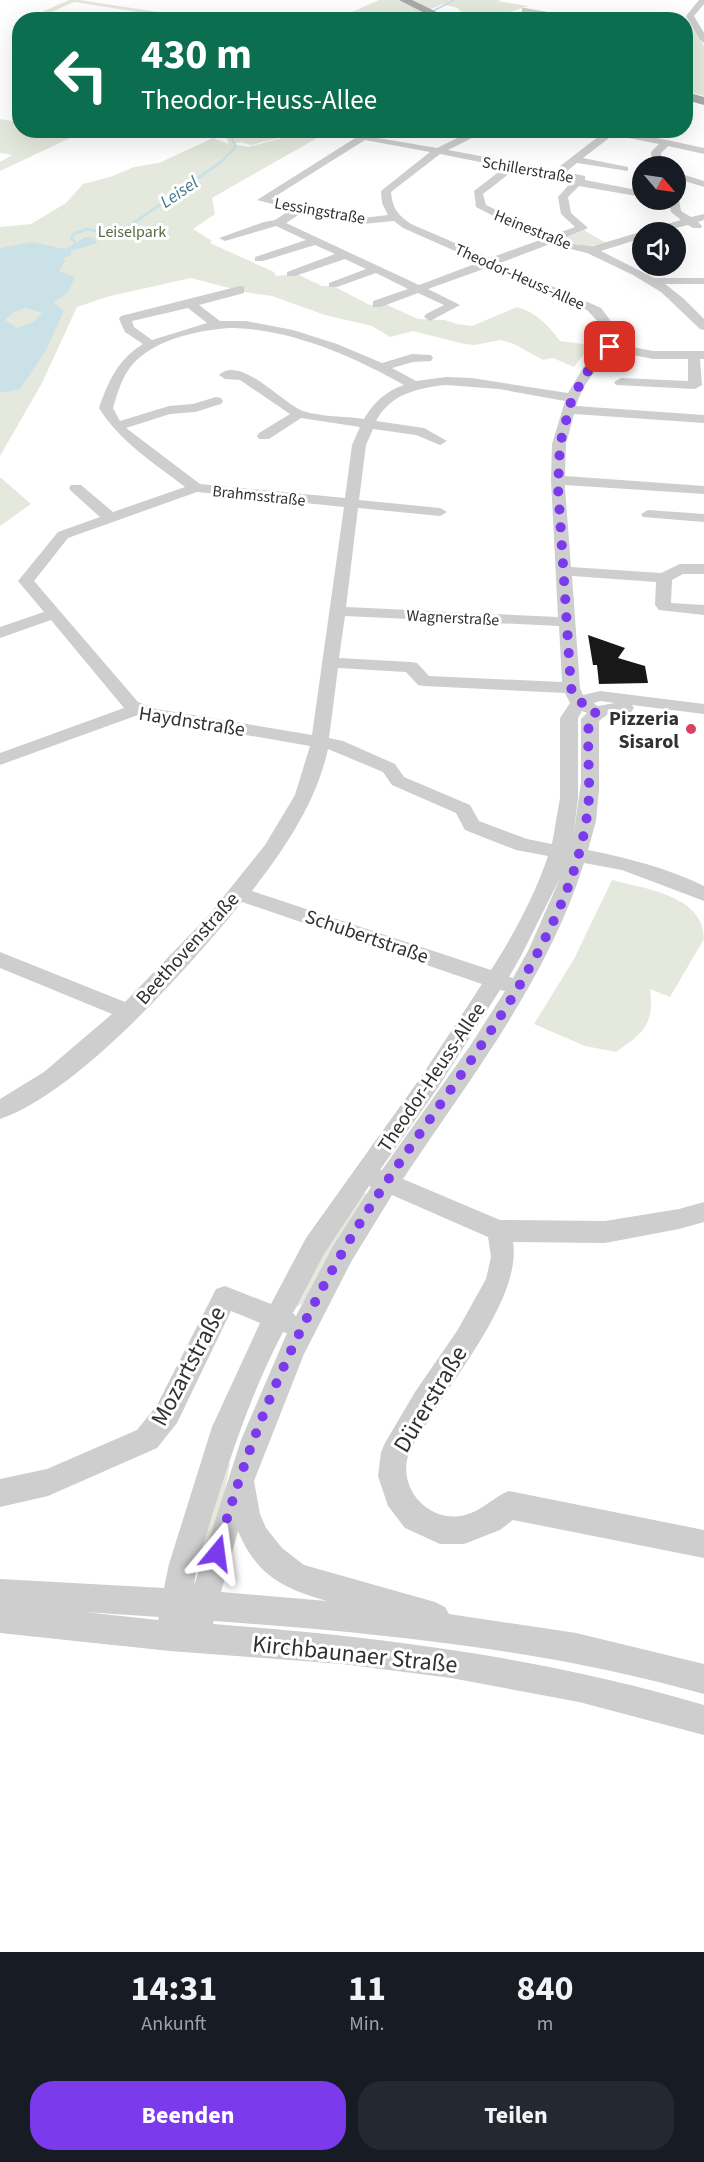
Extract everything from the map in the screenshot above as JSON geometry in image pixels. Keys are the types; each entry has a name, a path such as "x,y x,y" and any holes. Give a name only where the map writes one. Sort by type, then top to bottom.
{"main road":[{"path":"404,0 430,12"}],"street":[{"path":"693,12 703,0"},
{"path":"541,12 525,9 544,3"},
{"path":"693,15 704,40"},
{"name":"Lessingstraße","path":"361,138 262,200 363,220 395,218"},
{"path":"368,138 439,152"},
{"path":"395,218 386,202 386,191 439,152 464,138"},
{"path":"558,174 602,138"},
{"path":"646,138 704,151"},
{"path":"656,156 656,152 667,142"},
{"name":"Schillerstraße","path":"439,152 581,178 577,182"},
{"path":"575,160 624,170"},
{"name":"Heinestraße","path":"512,166 478,193 479,204 502,219 554,240 589,250 632,238"},
{"path":"686,178 704,184"},
{"path":"376,304 584,228 567,214 563,197 577,182"},
{"name":"Schillerstraße","path":"577,182 632,192"},
{"path":"225,238 278,223 302,208"},
{"path":"676,210 688,222 704,230"},
{"path":"688,222 704,217"},
{"name":"Theodor-Heuss-Allee","path":"142,1600 160,1590 183,1563 226,1427 275,1317 315,1246 376,1178 518,988 556,917 568,854 569,718 572,711 583,701 567,622 558,480 560,444 571,404 591,366 610,347 609,326 601,313 591,306 407,226 395,218"},
{"path":"278,223 454,305 430,317"},
{"path":"259,259 316,241"},
{"path":"589,250 654,281 691,310 704,326"},
{"path":"291,274 344,255"},
{"path":"333,285 377,269"},
{"path":"654,281 704,281"},
{"path":"150,344 129,329 125,319 240,290"},
{"path":"190,304 218,326"},
{"path":"216,401 195,408 169,410 117,426 106,408 118,377 130,360 150,344 182,332 218,326 245,324 280,331 355,355 413,385"},
{"path":"610,347 653,355 701,354 695,385 621,382"},
{"path":"384,368 412,358 428,358"},
{"path":"225,375 243,376 299,414 369,422 419,431 440,441"},
{"name":"Beethovenstraße","path":"0,1110 38,1088 82,1054 128,1012 213,924 274,845 296,811 316,760 320,742 359,445 369,422 380,405 413,385 453,380 571,404 704,419"},
{"path":"264,436 299,414"},
{"name":"Brahmsstraße","path":"117,426 196,488 350,505 440,512"},
{"path":"558,480 704,490"},
{"path":"648,531 649,486"},
{"path":"76,488 110,518"},
{"path":"137,709 128,702 26,580 63,535 196,488"},
{"path":"648,513 704,518"},
{"path":"564,571 664,578 680,569 704,569"},
{"path":"664,578 663,604 665,607 704,610"},
{"name":"Wagnerstraße","path":"339,611 567,622"},
{"path":"0,633 53,614"},
{"path":"332,663 411,667 424,681 583,701 608,708 704,708"},
{"name":"Haydnstraße","path":"0,759 137,709 153,714 320,742"},
{"path":"320,742 336,745 389,768 398,781 463,809 472,825 523,845 648,871 682,883 704,894"},
{"name":"Theodor-Heuss-Allee","path":"182,1637 189,1604 274,1386 302,1328 343,1252 376,1178 429,1083 496,980 568,854"},
{"name":"Schubertstraße","path":"237,893 496,980"},
{"path":"0,960 128,1012"},
{"path":"496,980 518,988"},
{"path":"376,1178 499,1231 605,1232 679,1219 704,1212"},
{"name":"Dürerstraße","path":"499,1231 503,1257 498,1281 466,1339 424,1401 395,1452 392,1476 398,1496 416,1518 440,1530 464,1530 490,1520 509,1505 704,1544"},
{"name":"Mozartstraße","path":"0,1493 48,1482 147,1439 167,1414 225,1297 275,1317"},
{"path":"275,1317 302,1328"},
{"name":"Kirchbaunaer Straße","path":"240,1474 243,1506 249,1526 266,1555 278,1566 297,1578 420,1612 463,1629"},
{"name":"Theodor-Heuss-Allee","path":"183,1563 189,1604"},
{"name":"Kirchbaunaer Straße","path":"0,1594 142,1600 463,1629 562,1644 664,1667 704,1679"},
{"name":"Kirchbaunaer Straße","path":"0,1618 182,1637 364,1651 461,1665 601,1692 704,1720"}],"green space":[{"path":"69,0 80,0 158,12 138,12 74,2 52,12 42,12"},
{"path":"379,0 500,0 498,1 528,6 510,12 462,12 457,8 442,4 425,12 352,12"},
{"path":"693,29 704,46 704,96 693,93"},
{"path":"0,119 12,121 12,138 70,138 0,171 0,162 12,155 0,153"},
{"name":"Leiselpark","path":"213,138 229,144 226,138 278,138 251,145 241,142 232,144 248,147 282,138 317,138 212,198 215,214 193,229 212,241 210,243 274,272 276,276 297,274 322,286 333,286 370,305 385,304 418,319 445,320 472,326 517,307 542,320 560,341 591,345 574,367 553,358 543,360 514,344 500,340 475,345 464,344 413,331 390,337 372,326 325,315 272,296 244,292 191,278 110,296 77,307 42,383 0,456 0,227 31,224 66,203 83,184 110,177 134,167 159,163"},
{"path":"584,230 606,243 582,247 561,240"},
{"path":"0,477 31,504 0,526"},
{"path":"612,880 656,891 684,903 694,912 701,924 704,939 670,997 650,989 649,1020 640,1033 616,1052 585,1046 534,1024 574,959"},
{"path":"364,1193 369,1194 303,1303 295,1308 302,1284"},
{"path":"225,1462 230,1463 220,1518 208,1563 192,1560"}],"water":[{"path":"86,237 93,238 98,243 71,251 71,255 63,258 65,261 59,271 75,277 68,292 54,303 64,311 45,352 20,389 0,393 0,248 32,242 65,249","holes":["26,308 42,313 34,322 17,328 5,320 14,312"]}],"building":[{"path":"588,635 625,648 618,658 645,666 648,683 599,684 597,665 593,665"}],"waterway":[{"name":"Leisel","path":"431,12 454,0"},
{"name":"Leisel","path":"221,162 236,147 232,138"},
{"name":"Leisel","path":"75,242 71,238 74,234 87,229 102,232 125,229 221,162"}],"place":[{"name":"Pizzeria Sisarol","path":"691,729"}],"route":[{"path":"217,1553 240,1474 274,1386 320,1293 387,1183 493,1029 540,949 567,892 587,816 591,775 589,723 596,712 576,699 571,688 558,487 560,444 572,398 591,366 610,347"}]}
